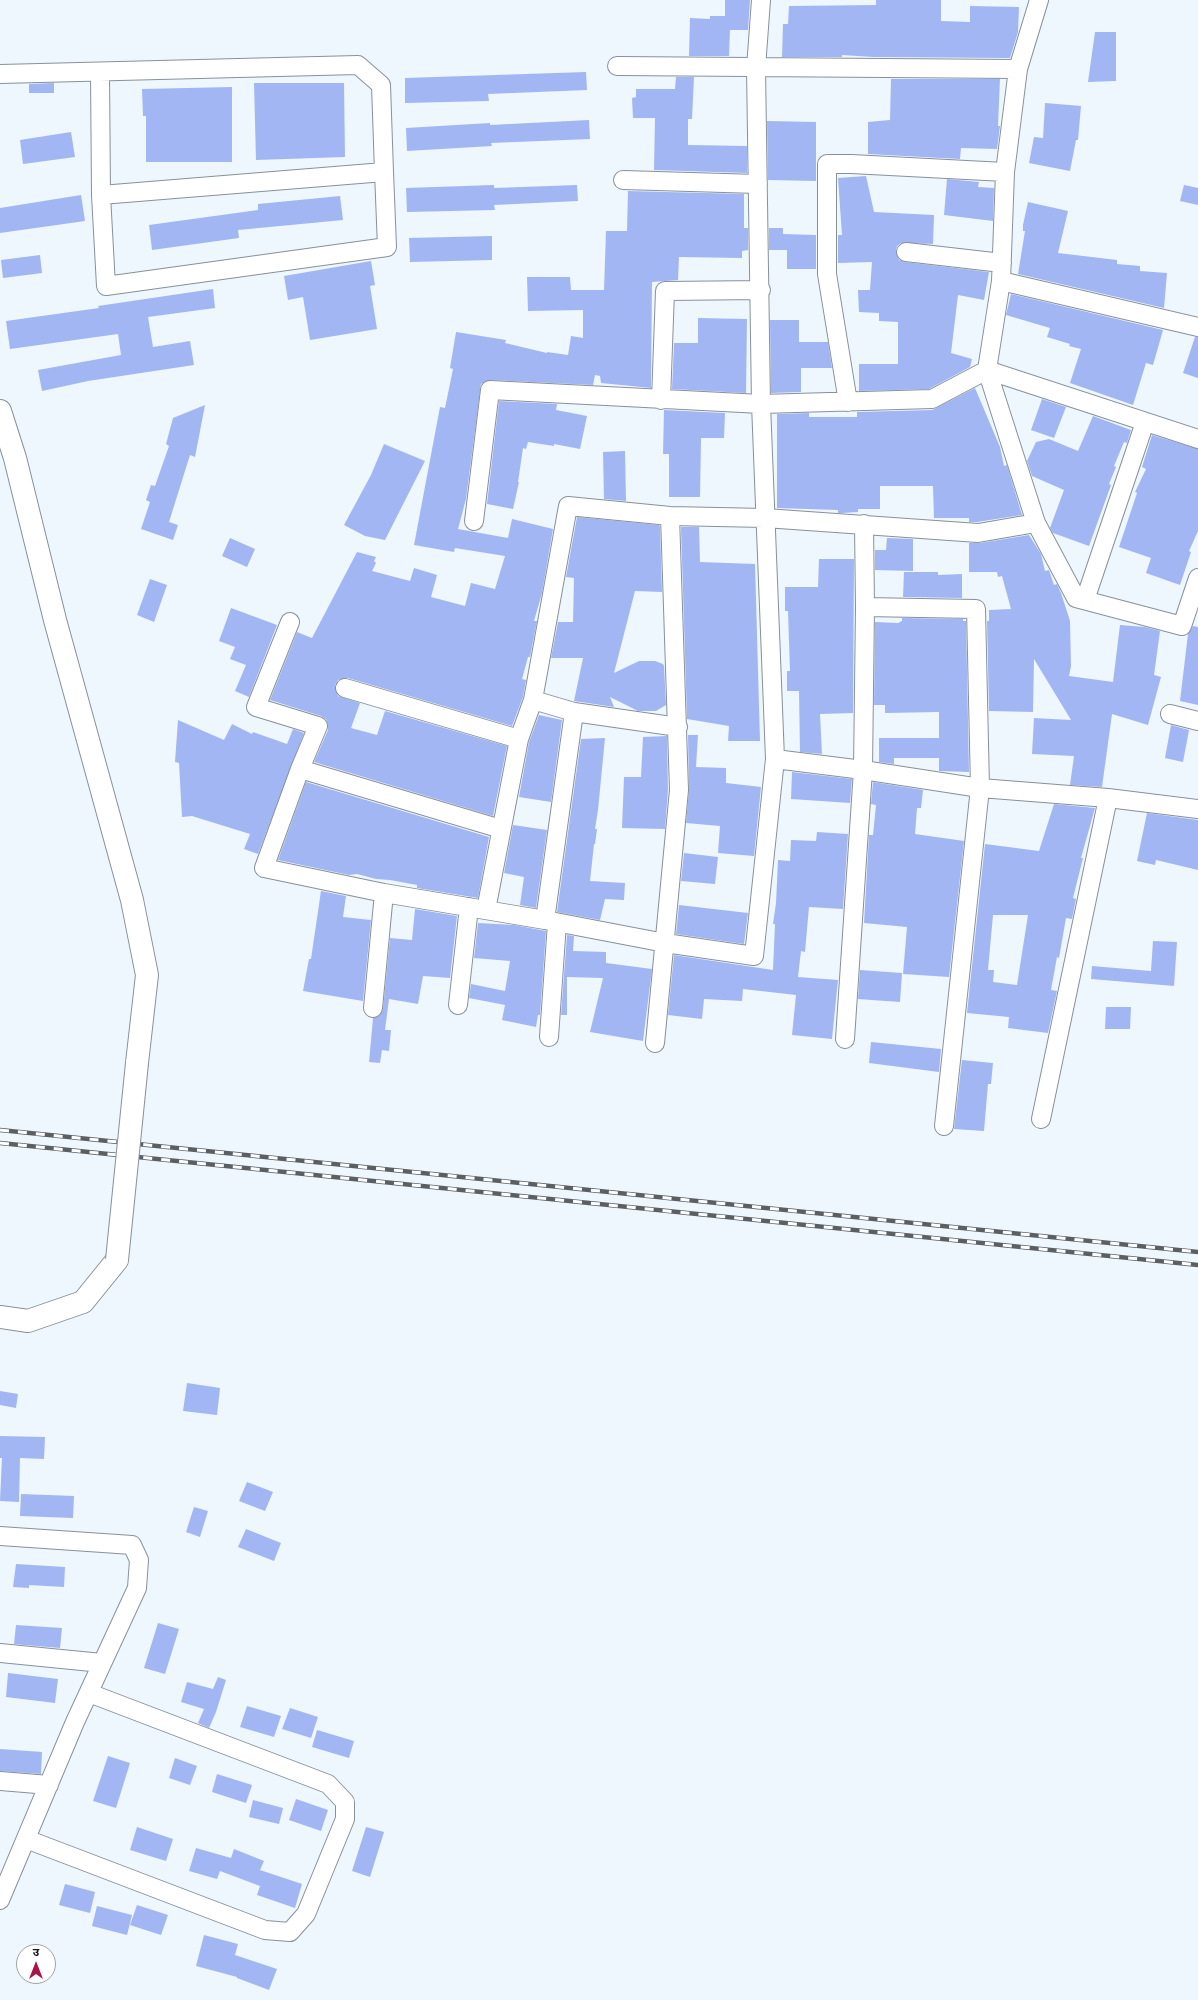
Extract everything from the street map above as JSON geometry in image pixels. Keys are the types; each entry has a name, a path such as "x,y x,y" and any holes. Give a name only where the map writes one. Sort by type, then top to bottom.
{"main road":[{"path":"0,411 14,458 55,620 132,900 147,975 117,1260 83,1302 28,1321 0,1317"}],"street":[{"path":"290,622 256,707 318,726 300,769 264,868 384,893 665,943 754,956 775,759 761,404 756,68 761,0"},
{"path":"1039,0 1018,69 1005,172 1001,281 987,370 1036,523 1076,598 1182,626 1198,578"},
{"path":"0,74 358,65 381,85 387,247 106,286 101,195 100,72"},
{"path":"617,66 1018,69"},
{"path":"848,402 827,274 827,164 1005,172"},
{"path":"101,195 384,172"},
{"path":"623,180 758,184"},
{"path":"906,252 1002,263"},
{"path":"1001,281 1198,327"},
{"path":"661,400 665,291 760,290"},
{"path":"474,520 490,390 761,404 932,399 987,370 1198,439"},
{"path":"1085,600 1145,422"},
{"path":"458,1005 478,909 501,829 519,739 533,700 568,506 670,516 765,518 978,533 1036,523"},
{"path":"655,1043 679,790 670,516"},
{"path":"846,1039 863,770 865,607 864,524"},
{"path":"865,607 976,609 980,788 944,1126"},
{"path":"345,688 519,739"},
{"path":"533,700 574,712 678,727"},
{"path":"549,1037 551,922 574,712"},
{"path":"1170,714 1198,721"},
{"path":"775,759 863,770 980,788 1108,798 1198,809"},
{"path":"300,769 501,829"},
{"path":"1041,1119 1108,798"},
{"path":"374,1008 384,893"},
{"path":"0,1536 132,1545 139,1560 137,1588 102,1663 0,1900"},
{"path":"0,1653 102,1663"},
{"path":"26,1839 265,1930 290,1932 306,1914 345,1818 345,1802 328,1784 89,1693"},
{"path":"0,1781 49,1785"}],"building":[{"path":"725,0 750,0 748,30 730,30 729,56 689,56 690,18 710,19 710,16 725,16"},
{"path":"876,0 941,0 941,21 970,22 970,6 1019,7 1018,32 1010,58 873,57 842,55 842,57 782,57 783,24 788,24 789,6 876,5"},
{"path":"1095,32 1116,32 1116,81 1088,82"},
{"path":"586,72 587,90 488,94 489,101 405,103 405,78"},
{"path":"676,77 694,77 692,119 688,119 688,145 747,146 747,173 654,170 655,118 633,118 632,98 636,97 636,89 675,89"},
{"path":"891,79 1000,79 998,126 1000,126 997,149 961,148 960,159 868,154 868,122 890,120"},
{"path":"54,83 54,93 29,93 29,84"},
{"path":"254,83 344,83 345,157 256,160"},
{"path":"232,87 232,162 146,162 146,116 143,116 142,89"},
{"path":"1045,103 1081,106 1078,140 1076,140 1070,171 1029,163 1034,137 1043,138"},
{"path":"589,120 590,139 491,143 492,146 407,151 406,128 490,123 490,125"},
{"path":"767,121 816,122 816,181 768,180"},
{"path":"71,132 75,157 23,164 20,140"},
{"path":"866,176 874,212 934,215 933,244 901,243 897,246 896,251 899,260 989,272 984,300 958,295 951,353 972,359 970,367 929,389 859,391 859,364 898,364 898,322 879,321 879,313 859,312 858,290 870,290 872,262 838,263 838,235 842,235 838,178"},
{"path":"947,179 979,182 978,187 994,188 993,221 944,215"},
{"path":"494,185 494,188 577,185 578,201 494,205 495,210 407,212 406,188"},
{"path":"1184,185 1198,188 1198,205 1180,201"},
{"path":"628,191 744,194 744,228 748,228 748,250 742,251 742,258 679,257 678,280 652,282 651,388 601,383 600,376 595,375 593,385 491,380 481,384 466,499 458,529 508,538 512,519 553,529 542,593 534,621 537,621 530,657 528,657 522,679 526,680 523,697 512,726 348,678 338,680 335,685 338,696 360,703 351,728 377,735 385,711 507,746 493,816 314,762 328,730 326,719 321,716 270,700 297,632 312,638 357,552 376,557 374,561 376,563 372,571 410,581 414,568 437,575 431,597 465,606 471,583 495,589 505,556 455,548 454,552 414,545 440,407 445,408 453,369 450,368 456,332 506,340 505,343 547,353 568,355 571,336 583,338 583,310 528,311 527,277 570,277 571,290 604,290 606,231 627,231"},
{"path":"81,195 85,221 0,233 0,208"},
{"path":"340,196 343,220 238,230 239,238 152,250 149,225 258,210 258,204"},
{"path":"1028,202 1068,211 1058,253 1117,260 1117,264 1140,266 1140,271 1167,273 1164,308 1018,274 1025,231 1023,231 1023,225"},
{"path":"769,228 783,228 783,234 816,235 816,269 787,269 787,250 769,250"},
{"path":"492,236 492,260 410,262 409,238"},
{"path":"40,255 42,273 3,278 1,260"},
{"path":"371,261 375,285 370,286 377,329 310,340 303,297 288,300 284,276"},
{"path":"213,289 215,308 148,317 153,347 190,341 194,365 88,381 42,391 38,370 121,355 118,334 10,349 6,321 99,308 98,306"},
{"path":"1011,294 1163,330 1153,365 1146,363 1133,405 1070,383 1081,349 1047,337 1050,328 1006,315"},
{"path":"698,318 747,319 746,393 672,389 674,343 698,343"},
{"path":"770,320 799,320 799,342 828,342 832,368 801,368 801,392 771,393"},
{"path":"1195,337 1198,337 1198,378 1183,373"},
{"path":"975,388 1000,447 1004,466 1007,465 1022,515 977,522 969,522 969,518 934,518 933,486 880,486 880,509 858,509 858,512 838,513 838,510 777,508 777,414 809,413 809,417 857,417 857,412 932,410"},
{"path":"1042,399 1066,407 1054,438 1031,430"},
{"path":"499,401 557,404 556,410 587,416 580,449 554,444 554,446 528,442 526,449 523,448 519,482 513,509 487,504"},
{"path":"205,405 195,457 190,455 169,522 178,525 173,540 141,529 150,502 146,500 151,485 155,486 169,446 166,444 173,418"},
{"path":"664,410 725,413 724,438 701,438 700,497 669,497 669,454 663,454"},
{"path":"1093,416 1131,430 1127,443 1124,442 1114,466 1116,467 1109,484 1111,485 1089,546 1053,533 1050,528 1064,490 1032,476 1027,461 1036,442 1049,439 1078,451"},
{"path":"1152,435 1198,449 1198,531 1189,551 1191,552 1180,585 1146,573 1151,558 1119,547 1137,493 1135,492 1146,469 1142,467"},
{"path":"384,444 425,461 385,540 365,536 344,525 371,475"},
{"path":"625,451 626,501 604,499 603,452"},
{"path":"577,517 659,525 660,527 662,592 635,591 614,673 639,661 655,661 663,664 666,705 656,711 638,711 610,697 614,707 574,701 583,658 551,658 558,622 573,622 574,578 566,577"},
{"path":"681,527 699,527 700,562 755,564 760,741 728,741 729,726 687,719"},
{"path":"1029,535 1041,554 1045,571 1049,570 1054,585 1057,584 1070,621 1071,666 1069,676 1113,682 1120,625 1145,627 1160,631 1154,675 1161,677 1148,725 1112,714 1102,787 1070,785 1074,756 1032,754 1034,718 1071,720 1034,659 1033,712 989,711 987,621 989,621 989,610 1011,609 1002,576 998,577 997,572 969,572 969,543 980,543"},
{"path":"230,538 255,549 247,567 222,556"},
{"path":"887,538 913,539 913,571 875,570 875,550 886,550"},
{"path":"819,559 854,559 853,713 820,714 822,754 800,752 799,691 787,691 787,671 790,671 788,611 785,611 785,587 818,587"},
{"path":"904,572 938,572 938,575 962,574 962,598 903,597"},
{"path":"150,579 167,585 154,622 137,615"},
{"path":"231,608 277,625 249,697 235,691 246,665 230,659 235,647 219,641"},
{"path":"902,618 963,619 963,621 966,621 969,772 939,771 939,758 894,758 894,764 879,762 879,738 939,738 939,712 885,713 885,705 874,705 875,622 898,623 902,621"},
{"path":"1193,626 1198,627 1198,705 1180,701 1188,634"},
{"path":"539,715 562,720 551,802 519,797 529,742"},
{"path":"178,720 224,740 232,724 252,734 253,732 287,744 293,729 304,733 258,854 244,849 250,834 192,816 182,817 179,763 175,762"},
{"path":"1171,725 1189,730 1183,762 1165,758"},
{"path":"688,735 698,735 696,767 726,768 726,783 761,787 754,856 718,853 720,826 686,823 689,790"},
{"path":"667,736 668,790 665,829 622,828 624,777 641,777 643,737"},
{"path":"605,738 595,829 597,829 590,881 625,883 624,900 605,899 600,920 557,912 581,739"},
{"path":"792,772 852,779 850,803 791,799"},
{"path":"306,782 489,837 478,898 417,888 417,885 376,879 357,874 349,875 278,860"},
{"path":"873,782 923,790 921,808 917,808 915,834 964,841 949,977 903,974 907,927 864,923 869,835 873,835 876,805 871,804"},
{"path":"1054,804 1095,808 1081,858 1083,858 1073,898 1076,899 1072,919 1066,918 1059,958 1057,957 1051,990 1057,991 1048,1033 1008,1028 1009,1017 967,1013 985,844 1039,851","holes":["993,915 1028,915 1017,985 993,982 994,970 988,970"]},
{"path":"1147,813 1198,820 1198,870 1156,860 1155,865 1137,861"},
{"path":"513,825 547,830 536,908 520,905 524,877 504,873"},
{"path":"817,832 848,834 843,909 809,907 805,952 801,951 798,977 838,980 832,1039 792,1035 796,995 743,989 742,1001 704,999 702,1019 668,1015 674,955 773,970 775,924 773,924 776,903 778,860 790,861 791,840 816,841"},
{"path":"684,853 718,857 715,884 681,881"},
{"path":"321,891 346,896 343,917 371,920 363,1001 303,991 309,959 311,959"},
{"path":"679,905 748,913 744,944 676,934"},
{"path":"415,909 457,916 450,978 423,976 418,1004 389,999 385,1030 391,1030 389,1051 382,1050 380,1063 369,1062 373,1018 381,1014 383,1009 390,938 412,940"},
{"path":"478,923 514,925 546,931 540,1015 538,1015 536,1027 502,1020 505,1005 469,998 471,984 505,991 510,961 474,958"},
{"path":"567,935 574,936 573,951 606,952 606,963 652,969 643,1041 590,1032 603,978 567,977 567,1015 561,1015"},
{"path":"1153,941 1177,942 1174,986 1091,979 1092,966 1151,971"},
{"path":"860,970 902,973 900,1002 858,999"},
{"path":"1106,1007 1131,1007 1130,1029 1105,1029"},
{"path":"871,1042 941,1049 939,1072 869,1063"},
{"path":"962,1060 993,1063 991,1084 988,1084 984,1131 954,1129"},
{"path":"187,1383 220,1388 217,1415 183,1411"},
{"path":"0,1391 18,1394 16,1408 0,1405"},
{"path":"0,1436 45,1437 44,1459 20,1458 19,1502 0,1501 2,1458 0,1458"},
{"path":"247,1482 273,1492 265,1511 239,1501"},
{"path":"21,1494 74,1496 73,1518 20,1516"},
{"path":"194,1507 208,1511 200,1537 186,1532"},
{"path":"246,1529 281,1543 274,1561 238,1547"},
{"path":"16,1564 65,1567 64,1587 29,1585 29,1588 13,1587"},
{"path":"158,1623 179,1629 165,1674 144,1668"},
{"path":"16,1625 62,1628 60,1648 14,1644"},
{"path":"8,1673 58,1679 55,1703 6,1697"},
{"path":"218,1677 226,1680 216,1712 209,1728 198,1723 204,1709 181,1702 187,1682 213,1689"},
{"path":"247,1706 281,1716 274,1737 240,1727"},
{"path":"290,1708 318,1717 311,1738 282,1729"},
{"path":"317,1730 354,1741 349,1758 312,1747"},
{"path":"0,1749 42,1752 41,1774 0,1771"},
{"path":"108,1756 130,1763 116,1808 93,1801"},
{"path":"175,1758 197,1766 190,1785 169,1778"},
{"path":"217,1774 252,1785 246,1803 212,1792"},
{"path":"296,1799 328,1810 321,1831 289,1820"},
{"path":"253,1800 283,1808 279,1824 249,1817"},
{"path":"137,1827 173,1839 166,1861 130,1850"},
{"path":"366,1827 384,1832 370,1877 352,1871"},
{"path":"196,1848 231,1858 234,1849 264,1861 260,1870 302,1884 295,1908 257,1895 260,1886 220,1871 217,1879 189,1871"},
{"path":"65,1884 95,1892 90,1913 59,1905"},
{"path":"137,1905 168,1915 161,1935 130,1925"},
{"path":"97,1906 132,1915 127,1935 92,1926"},
{"path":"204,1935 238,1944 235,1955 277,1969 269,1990 237,1977 196,1966"}],"railway":[{"path":"0,1130 1198,1252"},
{"path":"0,1143 1198,1265"}]}
